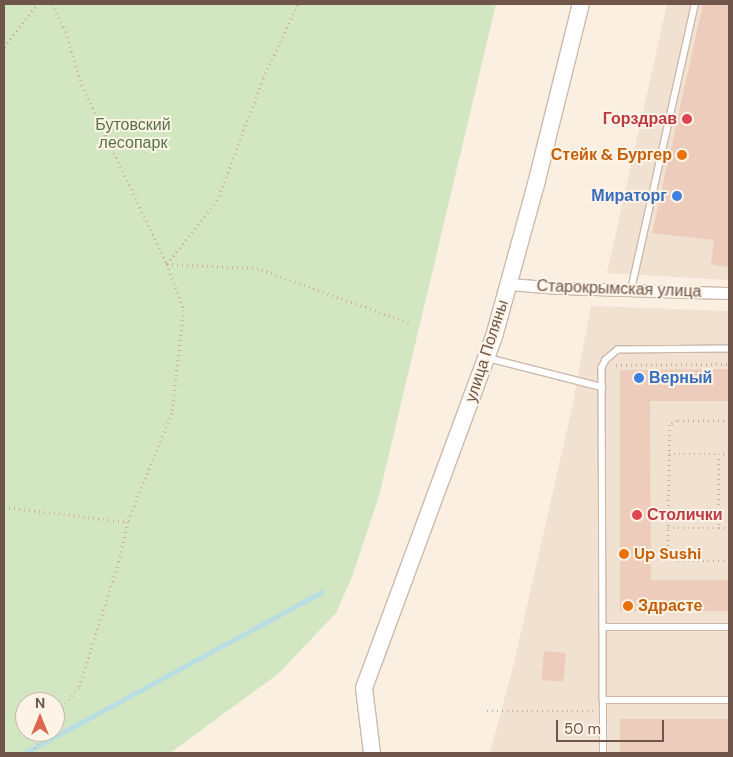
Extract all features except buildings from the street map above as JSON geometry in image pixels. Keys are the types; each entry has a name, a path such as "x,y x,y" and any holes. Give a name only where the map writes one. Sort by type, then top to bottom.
{"main road":[{"name":"улица Поляны","path":"372,753 364,688 487,357 536,184 581,4"}],"street":[{"name":"Старокрымская улица","path":"509,284 729,293"}],"lane":[{"path":"631,290 695,4"},
{"path":"603,753 602,368 606,360 618,350 729,349"},
{"path":"487,357 602,387"},
{"path":"603,627 729,627"},
{"path":"603,700 729,700"}],"path":[{"path":"4,47 38,4"},
{"path":"52,4 66,32 82,85 167,264 184,310 172,412 128,522 119,562 79,688 65,705"},
{"path":"167,264 217,201 264,78 298,4"},
{"path":"167,264 257,268 410,323"},
{"path":"612,365 729,364"},
{"path":"729,421 673,422 669,429 668,528 668,551 672,559 729,561"},
{"path":"669,454 729,454"},
{"path":"719,454 719,528"},
{"path":"4,507 128,522"},
{"path":"668,528 729,528"},
{"path":"487,711 603,711"}],"shaded area":[{"path":"667,4 729,4 729,280 607,273"},
{"path":"591,306 729,311 729,753 490,753 514,663 572,408"}],"green space":[{"name":"Бутовский лесопарк","path":"4,4 496,4 379,496 352,577 336,613 278,674 170,753 4,753"}],"waterway":[{"path":"25,753 321,592"}],"place":[{"name":"Горздрав","path":"687,119"},
{"name":"Стейк & Бургер","path":"682,155"},
{"name":"Мираторг","path":"677,196"},
{"name":"Верный","path":"639,378"},
{"name":"Столички","path":"637,515"},
{"name":"Up Sushi","path":"624,554"},
{"name":"Здрасте","path":"628,606"}]}
